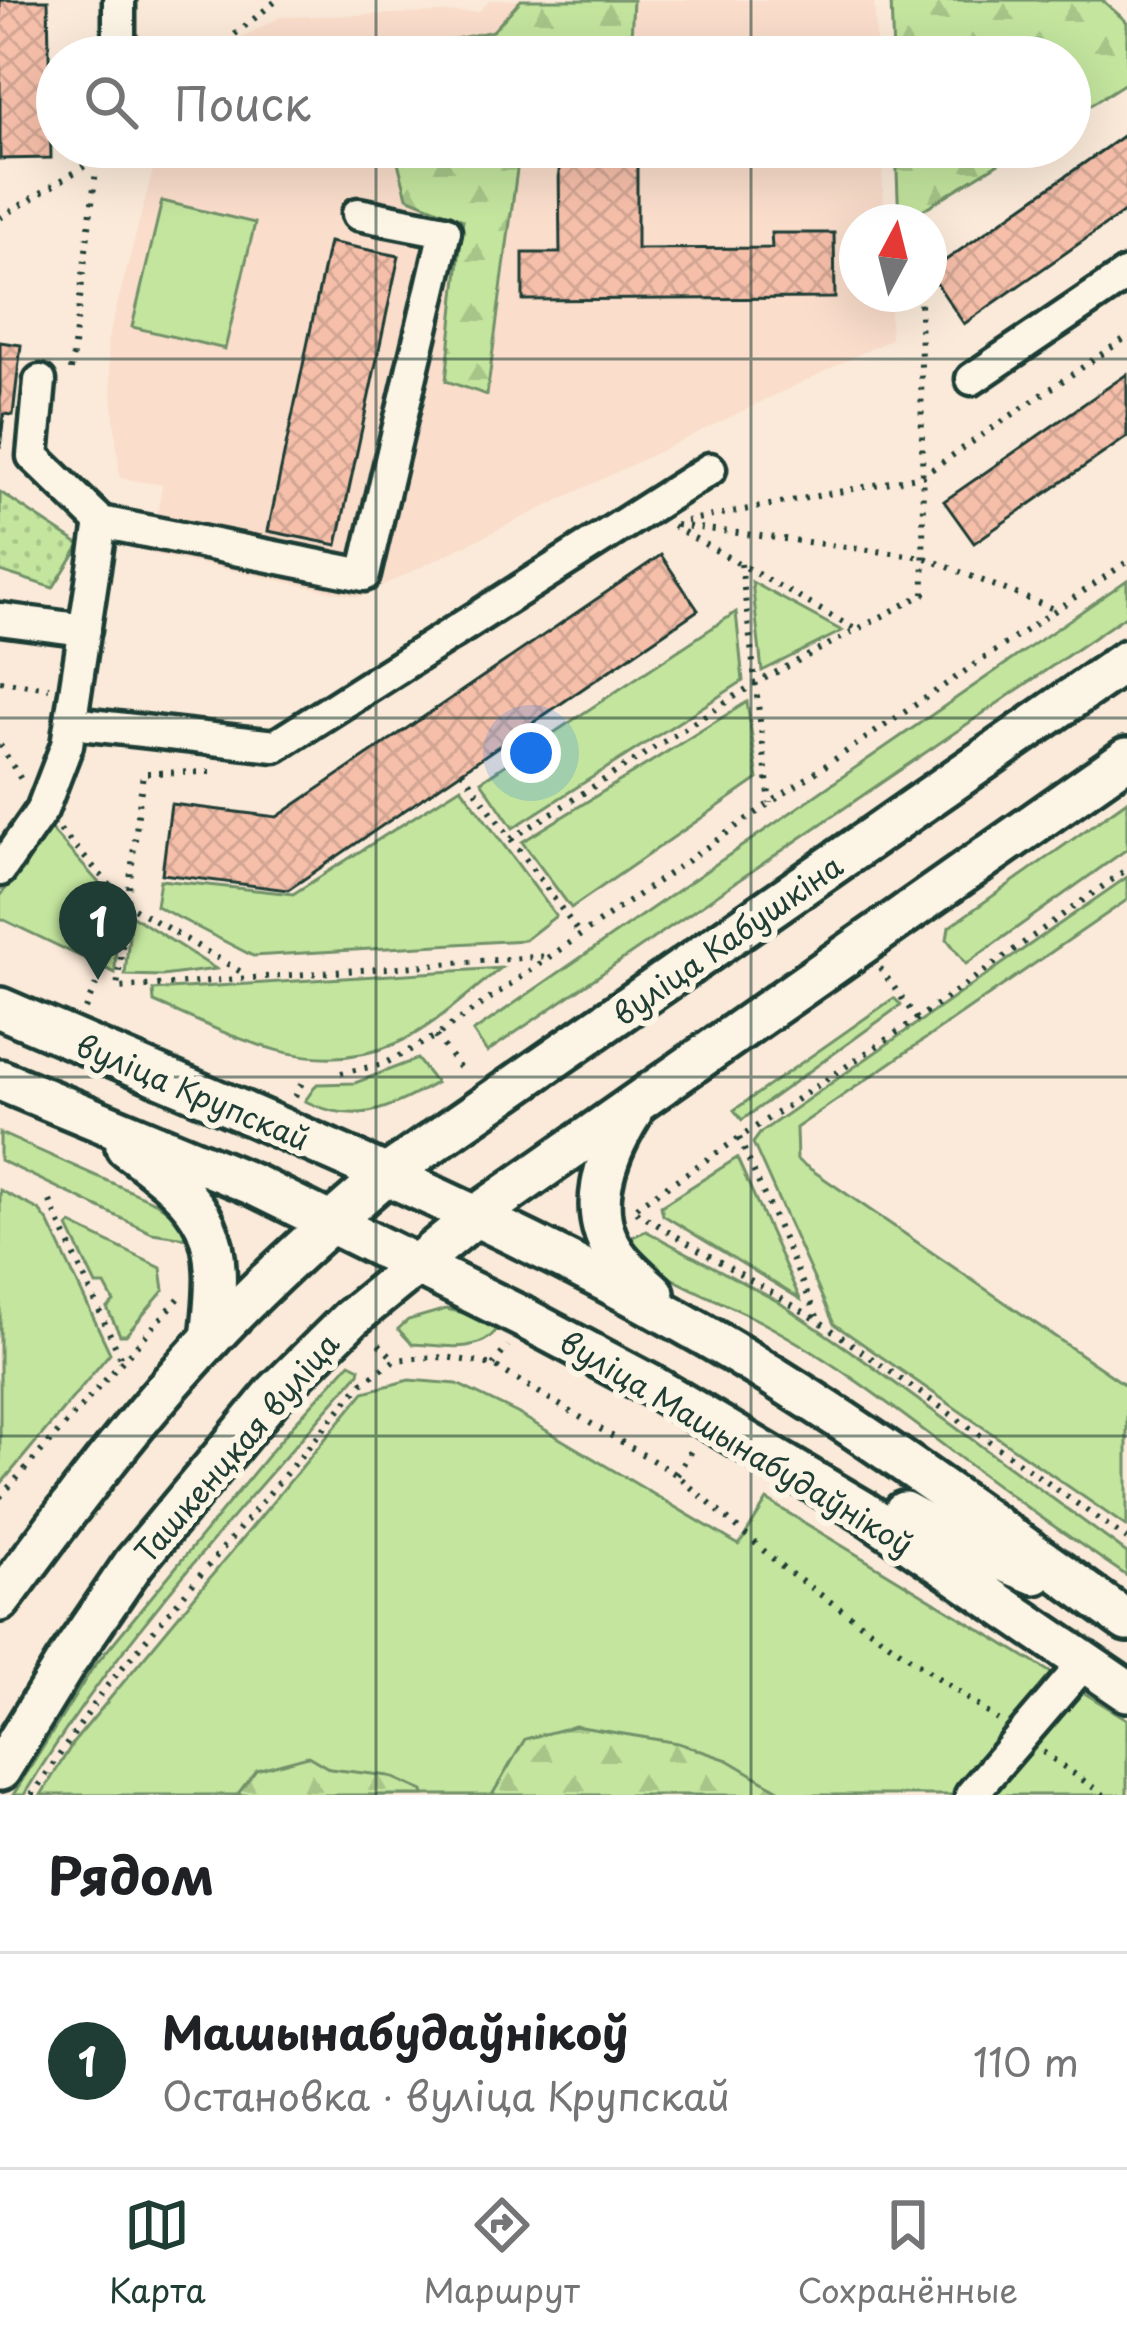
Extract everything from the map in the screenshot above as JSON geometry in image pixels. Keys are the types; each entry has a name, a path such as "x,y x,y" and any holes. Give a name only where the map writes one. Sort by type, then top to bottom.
{"main road":[{"name":"вуліца Кабушкіна","path":"331,1222 386,1174 1127,660"},
{"path":"417,1266 477,1215 1127,758"},
{"name":"вуліца Крупскай","path":"0,1008 386,1174"},
{"name":"вуліца Крупскай","path":"0,1080 217,1168 331,1222"},
{"path":"636,1107 609,1150 601,1184 602,1223 616,1256 683,1323"},
{"path":"86,1118 166,1176 192,1200 206,1223 213,1241 216,1278 211,1338"},
{"path":"386,1174 477,1215 683,1323 818,1403 1124,1615"},
{"path":"0,1601 107,1457 211,1338 331,1222"},
{"name":"вуліца Машынабудаўнікоў","path":"331,1222 654,1387 872,1518 1127,1690"},
{"name":"Ташкенцкая вуліца","path":"0,1770 64,1664 134,1563 202,1477 335,1333 417,1266"},
{"path":"872,1518 892,1505 1021,1570 1075,1585"}],"lane":[{"path":"119,0 119,36"},
{"path":"40,381 32,456 101,522 364,575 445,231 358,214"},
{"path":"972,379 1127,274"},
{"path":"71,724 275,746 710,469"},
{"path":"0,870 56,784 71,724 101,522"},
{"path":"0,619 86,630"},
{"path":"971,1795 1086,1661"}],"path":[{"path":"233,36 277,0"},
{"path":"0,218 82,168"},
{"path":"71,370 97,168"},
{"path":"511,839 756,683 924,594 920,312"},
{"path":"670,524 922,476 1127,337"},
{"path":"670,524 923,557 1056,610"},
{"path":"670,524 858,631"},
{"path":"341,1073 384,1064 436,1036 1127,562"},
{"path":"741,564 770,803"},
{"path":"0,681 76,691"},
{"path":"0,745 42,810 127,904 249,977"},
{"path":"462,771 581,936"},
{"path":"210,772 143,773 117,988 549,956"},
{"path":"1127,868 916,1018 632,1209 819,1321 1127,1539"},
{"path":"896,990 916,1018"},
{"path":"436,1036 461,1070"},
{"path":"296,1097 305,1076"},
{"path":"739,1138 819,1321"},
{"path":"50,1201 122,1361"},
{"path":"0,1497 193,1283"},
{"path":"380,1344 395,1360"},
{"path":"494,1365 508,1346"},
{"path":"32,1795 106,1687 363,1382 395,1360 446,1357 494,1365 676,1474 787,1570 1104,1795"}],"shaded area":[{"path":"490,0 874,0 876,36 245,36 280,17 479,12"},
{"path":"153,168 882,168 884,204 839,204 839,312 890,312 891,339 359,597 152,554 162,485 120,478 107,343"}],"green space":[{"path":"521,0 633,0 631,36 470,36 493,31"},
{"path":"891,0 1102,0 1127,22 1127,82 1091,105 1091,36 892,36"},
{"path":"399,168 517,168 487,395 446,381 463,220 407,197"},
{"path":"897,168 991,168 932,204 898,204"},
{"path":"162,201 255,223 225,349 132,327"},
{"path":"0,492 80,545 53,588 0,571"},
{"path":"1127,580 1127,615 487,1052 473,1032"},
{"path":"752,582 842,631 762,671"},
{"path":"736,612 743,681 513,828 481,781"},
{"path":"747,702 758,779 571,908 522,842"},
{"path":"461,787 556,916 525,940 253,956 156,906 160,880 293,894"},
{"path":"1127,801 1127,849 966,964 947,939 949,927"},
{"path":"47,825 117,903 115,973 0,918 0,895 24,869"},
{"path":"1127,877 1127,900 796,1128 797,1160 1127,1386 1127,1527 834,1324 753,1143 761,1132"},
{"path":"131,915 216,969 125,975"},
{"path":"501,968 409,1037 363,1054 332,1057 272,1049 242,1039 154,1002 153,990"},
{"path":"894,998 901,1005 742,1120 734,1110"},
{"path":"417,1059 436,1083 388,1107 341,1113 305,1101 317,1084 355,1083"},
{"path":"0,1133 157,1203 192,1229 194,1239 152,1233 0,1160"},
{"path":"737,1158 800,1299 663,1215 661,1206"},
{"path":"0,1190 39,1210 49,1223 110,1353 0,1485"},
{"path":"71,1224 161,1268 164,1290 126,1335 120,1335 107,1308 114,1302 105,1285 96,1285 68,1227"},
{"path":"646,1231 777,1301 862,1359 1127,1553 1127,1576 820,1356 650,1265 626,1240"},
{"path":"446,1309 469,1314 497,1330 480,1343 458,1347 412,1344 398,1329 408,1320"},
{"path":"350,1363 360,1368 359,1373 139,1630 24,1795 13,1795 92,1669 293,1425"},
{"path":"409,1380 457,1384 517,1413 739,1545 767,1500 1127,1719 1127,1795 41,1795 73,1743 364,1392"},
{"path":"575,1726 678,1743 728,1760 787,1795 492,1795 525,1739"},
{"path":"308,1756 330,1769 389,1776 424,1795 237,1795 256,1770"}],"building":[{"path":"0,0 48,0 49,36 36,36 36,158 0,159"},
{"path":"1127,133 1127,210 964,324 947,299 947,259 1077,168 1091,168 1091,158"},
{"path":"559,168 637,168 637,249 772,248 771,233 834,233 835,298 523,300 523,253 560,253"},
{"path":"329,242 399,256 337,545 268,531"},
{"path":"0,342 21,345 13,415 4,414 0,448"},
{"path":"1127,374 1127,437 974,543 944,501"},
{"path":"661,555 698,610 288,890 162,874 171,804 277,817"}],"place":[{"name":"Машынабудаўнікоў","path":"98,980"}]}
